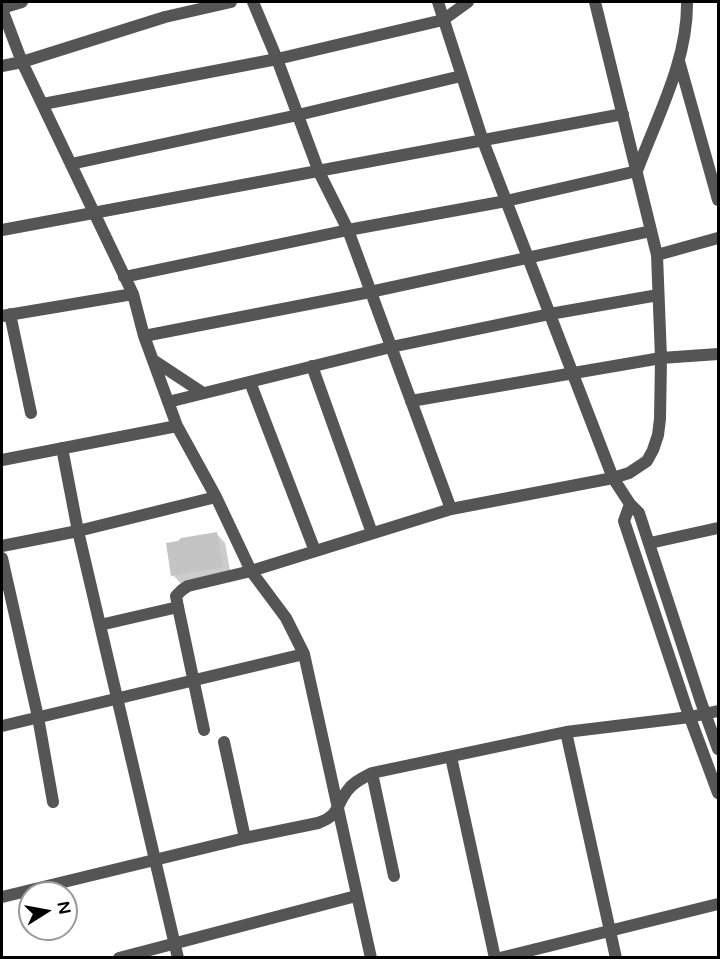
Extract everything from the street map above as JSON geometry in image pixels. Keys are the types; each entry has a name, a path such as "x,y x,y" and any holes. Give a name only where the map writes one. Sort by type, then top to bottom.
{"street":[{"path":"22,2 2,8 22,62 133,294 144,336 177,426 216,497 251,571 286,618 304,654 337,812 371,957"},
{"path":"2,66 22,62 165,17 231,2"},
{"path":"253,2 319,172 348,230 451,509"},
{"path":"438,2 483,141 613,478 630,504 639,513 712,713 718,749"},
{"path":"43,104 277,59 443,20 468,2"},
{"path":"204,730 176,596 188,586 251,571 451,509 613,478 629,473 647,461 653,450 660,419 661,358 657,255 595,2"},
{"path":"637,171 679,61 687,2"},
{"path":"679,61 718,200"},
{"path":"71,164 298,115 461,76"},
{"path":"2,230 623,114"},
{"path":"124,277 348,230 506,201 637,171"},
{"path":"144,336 370,292 651,231"},
{"path":"657,255 718,238"},
{"path":"31,413 6,315 133,294"},
{"path":"168,402 391,347 550,314 658,295"},
{"path":"411,401 661,358 718,354"},
{"path":"153,360 203,393"},
{"path":"312,366 372,533"},
{"path":"250,382 315,551"},
{"path":"2,460 177,426"},
{"path":"62,448 78,531 178,957"},
{"path":"2,546 78,531 216,497"},
{"path":"630,504 624,521 649,601 718,793"},
{"path":"650,543 718,528"},
{"path":"2,558 38,717 53,802"},
{"path":"100,625 178,607"},
{"path":"2,726 304,654"},
{"path":"2,897 155,859 318,823 337,812 351,787 372,773 566,732 712,713"},
{"path":"566,732 616,957"},
{"path":"224,742 245,838"},
{"path":"451,757 495,957"},
{"path":"372,773 394,876"},
{"path":"119,957 356,896"},
{"path":"500,957 718,904"}],"building":[{"path":"217,532 223,567 171,576 166,543"}]}
